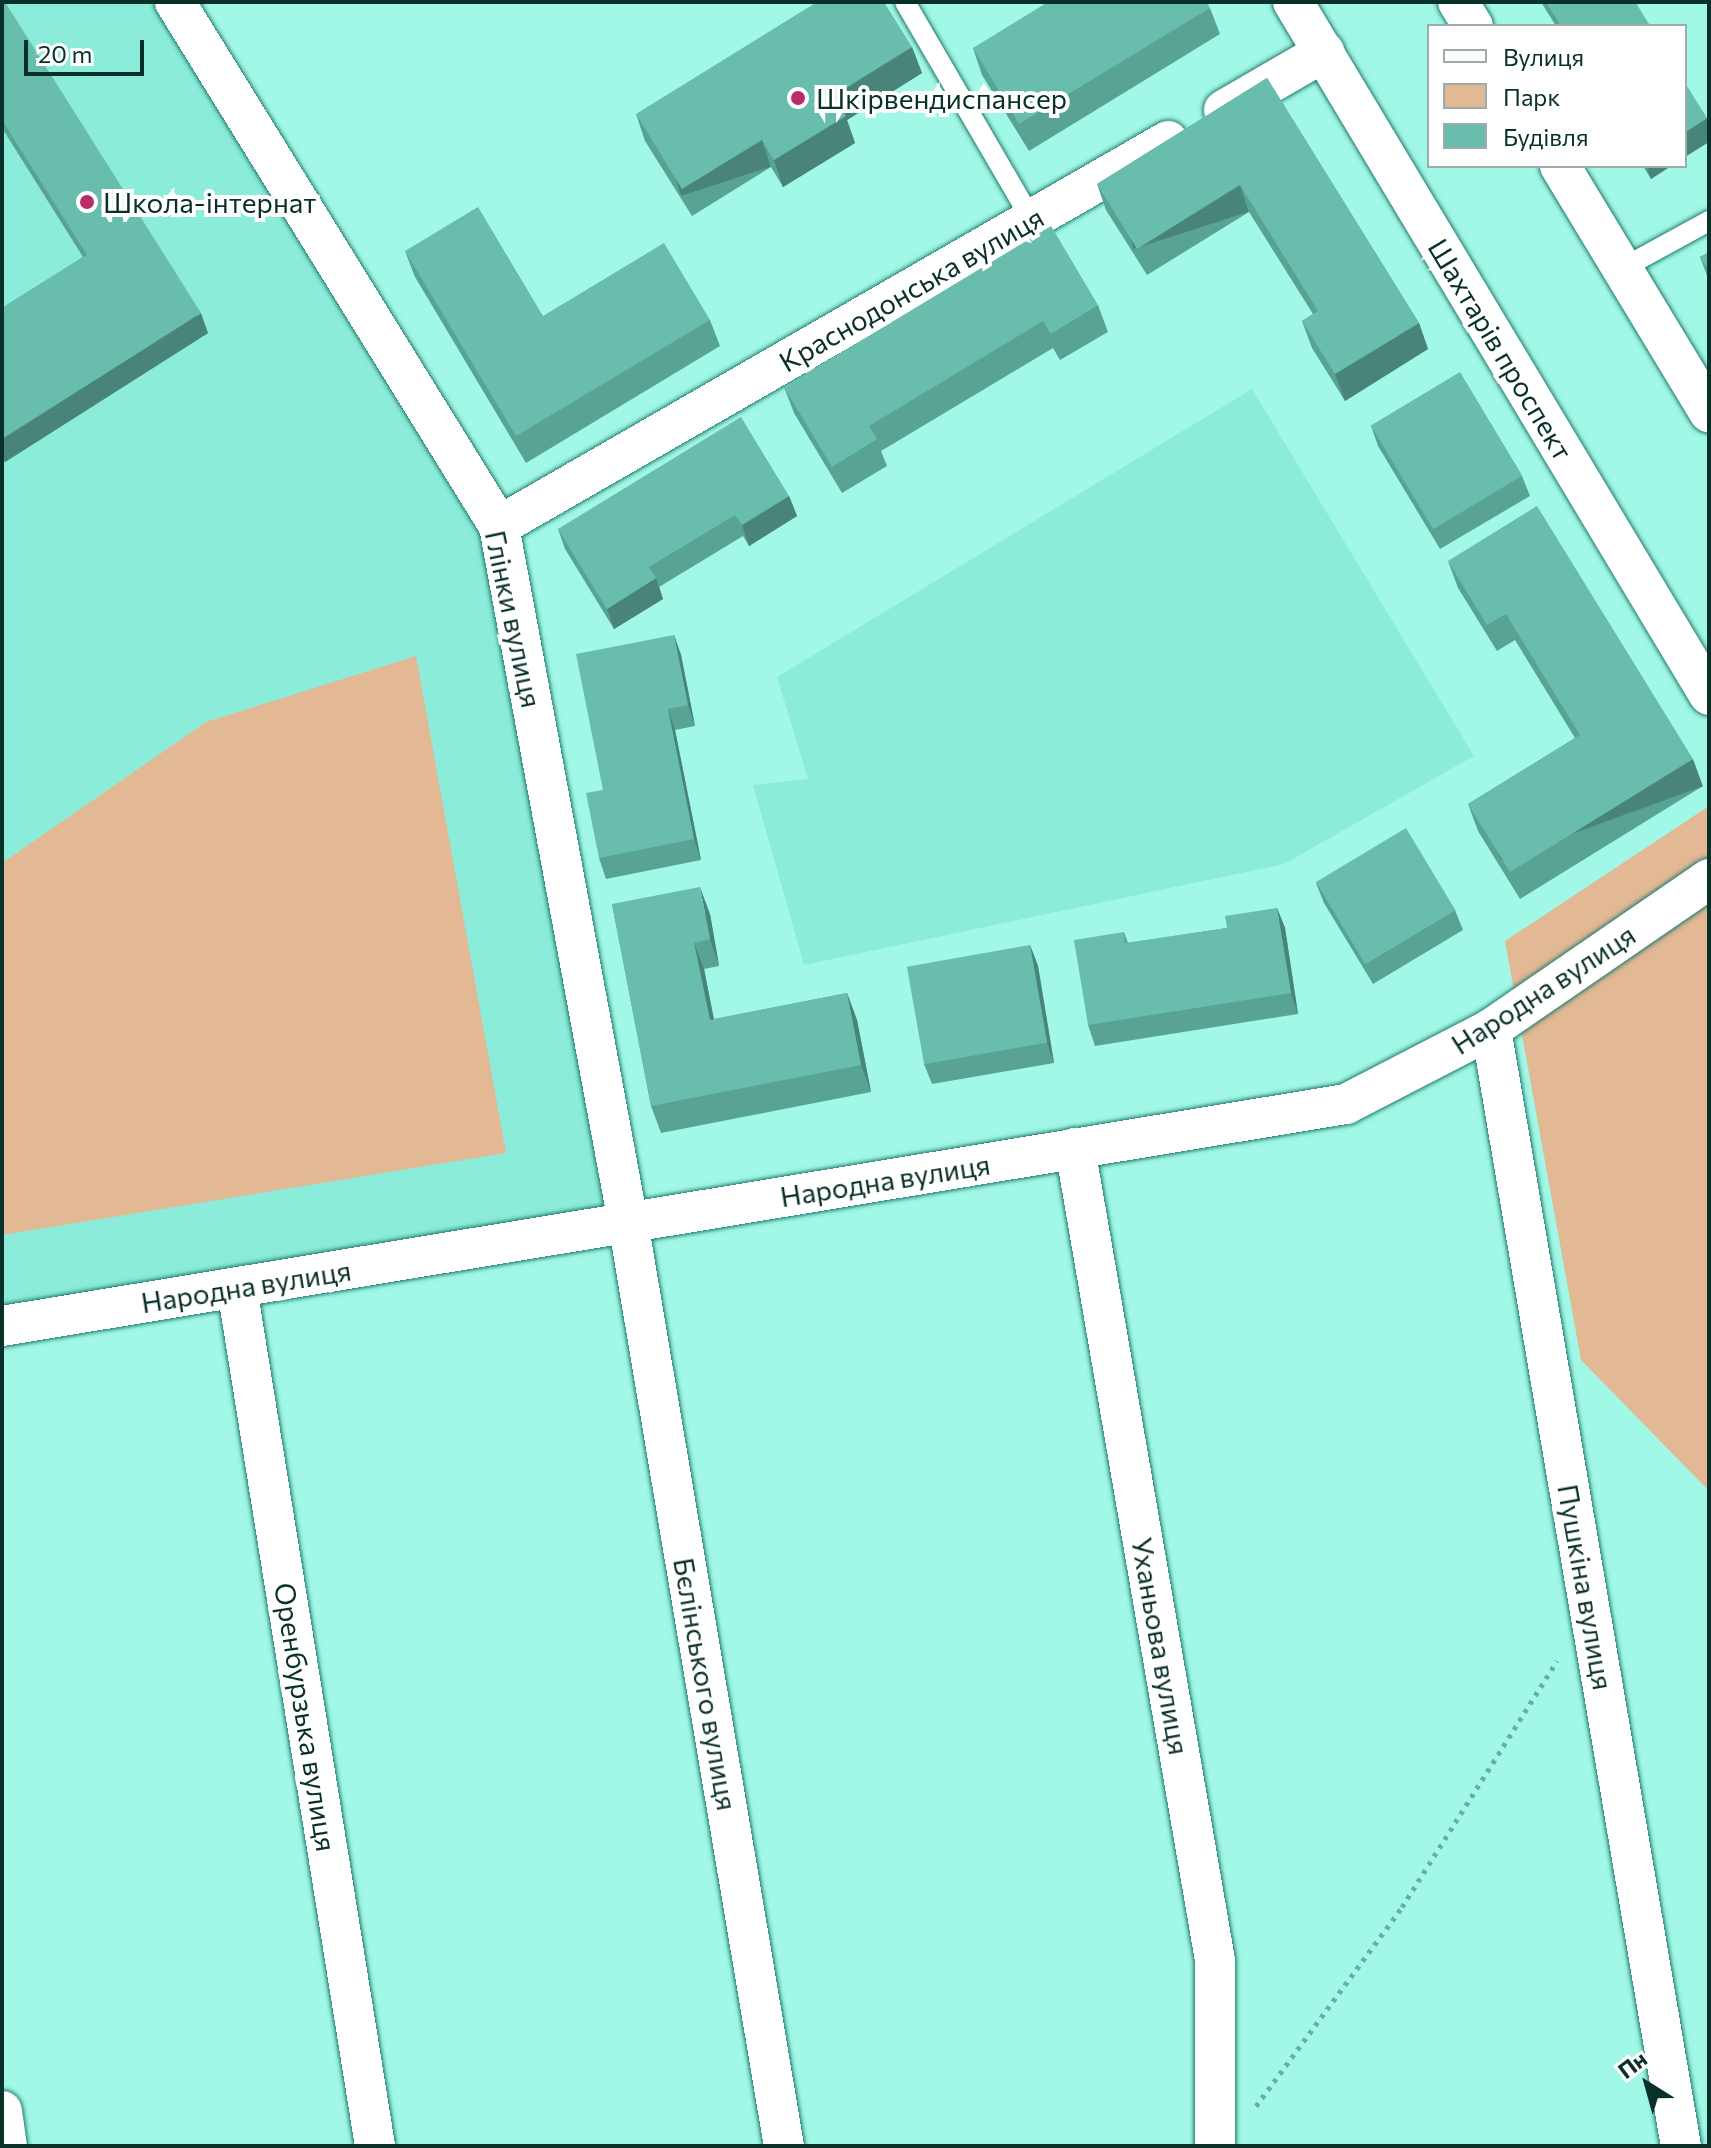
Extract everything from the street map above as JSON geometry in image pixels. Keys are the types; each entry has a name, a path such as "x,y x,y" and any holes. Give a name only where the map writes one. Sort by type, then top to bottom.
{"street":[{"name":"Глінки вулиця","path":"175,2 499,526 628,1222"},
{"name":"Шахтарів проспект","path":"1293,2 1709,695"},
{"path":"1458,2 1472,24"},
{"name":"Краснодонська вулиця","path":"499,526 1324,52"},
{"path":"1561,168 1709,412"},
{"name":"Народна вулиця","path":"2,1326 1346,1104 1491,1029 1709,879"},
{"name":"Пушкіна вулиця","path":"1491,1029 1681,2146"},
{"name":"Уханьова вулиця","path":"1075,1148 1215,1960 1215,2146"},
{"name":"Бєлінського вулиця","path":"628,1222 784,2146"},
{"name":"Оренбурзька вулиця","path":"237,1288 375,2146"},
{"path":"2,2111 7,2146"}],"lane":[{"path":"905,2 1032,220"},
{"path":"1623,268 1709,221"}],"path":[{"path":"1255,2108 1402,1907 1589,1609"}],"shaded area":[{"path":"2,2 175,2 499,526 628,1222 2,1326 2,1235 505,1152 206,722 2,863"},
{"path":"1252,389 1474,756 1284,864 804,965 753,785 808,779 777,677"}],"green space":[{"path":"416,656 506,1153 2,1235 2,863 206,722"},
{"path":"1709,806 1709,1491 1581,1360 1505,941"}],"building":[{"name":"Школа-інтернат","path":"2,2 5,2 201,313 2,439 2,308 87,255 2,120"},
{"name":"Шкірвендиспансер","path":"817,2 884,2 912,47 833,96 846,116 774,160 762,140 682,189 636,114"},
{"path":"1048,2 1207,2 1210,8 1019,124 973,48"},
{"path":"1546,2 1635,2 1649,24 1560,24"},
{"path":"1267,78 1419,323 1335,374 1302,321 1318,311 1240,185 1137,249 1097,184"},
{"path":"1687,86 1707,118 1687,131"},
{"path":"478,207 543,316 664,243 710,320 516,436 405,251"},
{"path":"1051,226 1098,305 1051,334 1043,321 869,426 877,439 832,467 784,387"},
{"path":"1709,252 1709,271 1700,257"},
{"path":"1460,372 1522,476 1433,529 1371,426"},
{"path":"741,417 789,496 742,525 735,515 649,567 656,578 607,609 558,529"},
{"path":"1537,506 1693,759 1510,872 1468,804 1580,735 1506,614 1487,625 1448,561"},
{"path":"674,635 688,705 668,709 694,839 599,858 586,793 603,790 576,654"},
{"path":"1406,828 1455,910 1365,964 1316,882"},
{"path":"700,887 710,939 694,943 710,1020 847,993 861,1065 651,1106 612,904"},
{"path":"1277,908 1291,993 1088,1025 1074,940 1124,932 1125,943 1227,928 1225,916"},
{"path":"1030,945 1047,1042 924,1064 907,967"}],"place":[{"name":"Шкірвендиспансер","path":"798,98"},
{"name":"Школа-інтернат","path":"87,202"}]}
